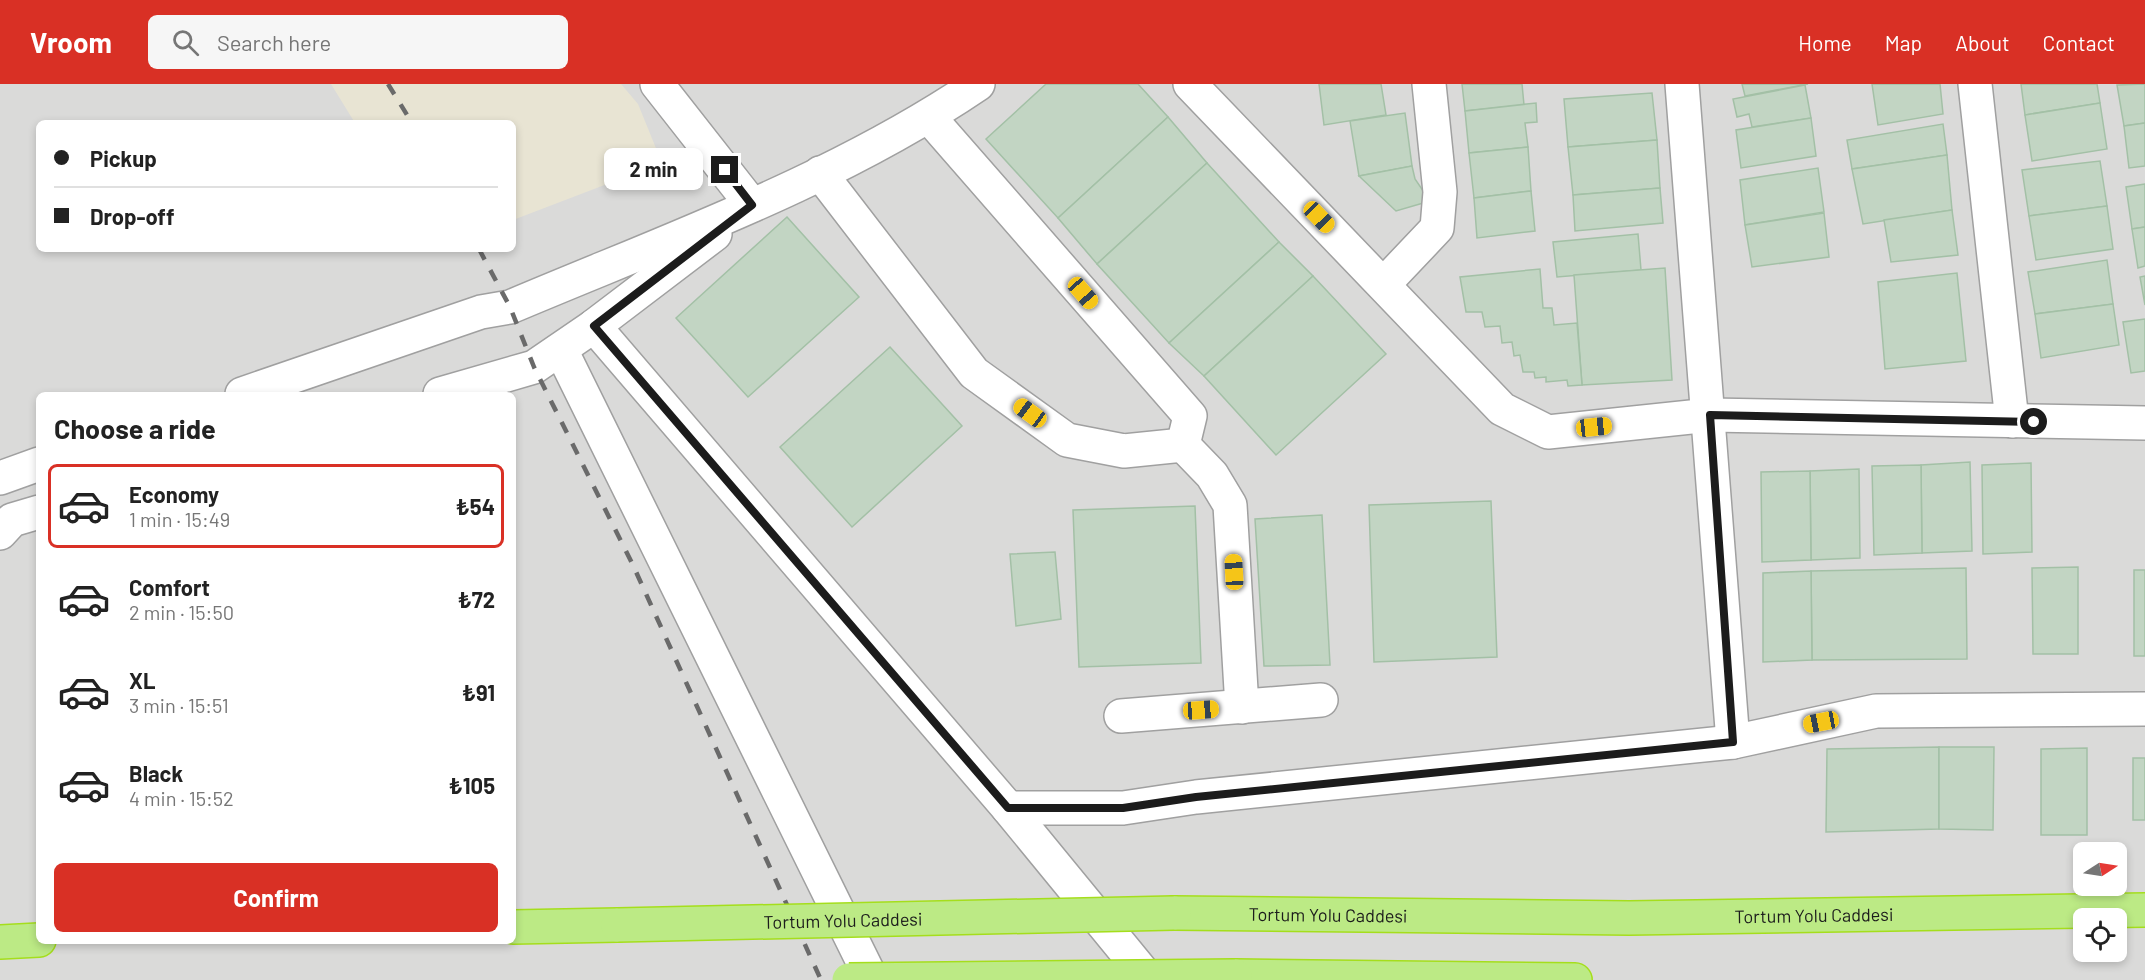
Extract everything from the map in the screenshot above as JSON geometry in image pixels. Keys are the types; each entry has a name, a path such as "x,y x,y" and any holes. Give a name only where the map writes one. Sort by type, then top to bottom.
{"highway":[{"name":"Tortum Yolu Caddesi","path":"516,927 1174,913 1629,918 2145,910"},
{"path":"0,942 36,940"},
{"path":"849,980 1235,976 1575,980"}],"street":[{"path":"657,84 752,205"},
{"path":"248,392 480,312 510,307 752,205 929,117 978,84"},
{"path":"1190,84 1502,409 1548,432 1710,415 2145,423"},
{"path":"1384,284 1437,228 1440,192 1429,84"},
{"path":"1682,84 1710,415 1733,742"},
{"path":"1975,84 2012,421"},
{"path":"929,117 1190,416 1182,445"},
{"path":"820,173 974,372 1067,440 1124,451 1182,445"},
{"path":"447,392 534,367 594,326 752,205"},
{"path":"594,326 1008,808 1149,980"},
{"path":"561,350 872,980"},
{"path":"1182,445 1212,475 1230,505 1242,706"},
{"path":"0,478 36,465"},
{"path":"1121,716 1321,700"},
{"path":"1008,808 1123,808 1196,797 1733,742 1876,711 2145,709"}],"shaded area":[{"path":"0,84 2145,84 2145,980 0,980"},
{"path":"331,84 621,84 638,104 662,163 516,219 516,120 353,120"}],"building":[{"path":"1046,84 1138,84 1168,117 1058,218 986,139"},
{"path":"1319,84 1381,84 1386,115 1324,125"},
{"path":"1462,84 1522,84 1524,105 1465,111"},
{"path":"1742,84 1808,84 1745,96"},
{"path":"1872,84 1940,84 1943,114 1878,125"},
{"path":"2021,84 2097,84 2100,103 2025,115"},
{"path":"2145,84 2145,123 2124,126 2117,85"},
{"path":"1805,85 1811,118 1752,127 1749,114 1737,117 1733,99"},
{"path":"1652,93 1657,140 1568,147 1564,99"},
{"path":"1536,103 1537,122 1525,123 1528,147 1469,153 1465,111"},
{"path":"2100,103 2107,149 2032,161 2025,115"},
{"path":"1405,113 1412,166 1359,176 1350,121"},
{"path":"1168,117 1207,163 1097,264 1058,218"},
{"path":"1811,118 1816,156 1741,168 1736,130"},
{"path":"2145,123 2145,166 2129,168 2124,126"},
{"path":"1943,124 1947,155 1852,169 1847,140"},
{"path":"1657,140 1660,188 1573,195 1568,147"},
{"path":"1528,147 1531,191 1474,198 1469,153"},
{"path":"1947,155 1952,210 1863,224 1852,169"},
{"path":"2100,161 2107,206 2029,216 2022,170"},
{"path":"1207,163 1279,242 1169,343 1097,264"},
{"path":"1412,166 1415,179 1430,201 1396,211 1359,176"},
{"path":"1818,168 1824,212 1745,225 1740,180"},
{"path":"2145,184 2145,227 2132,229 2126,187"},
{"path":"1660,188 1663,223 1575,231 1573,195"},
{"path":"1531,191 1535,231 1477,238 1474,198"},
{"path":"2107,206 2113,249 2036,260 2029,216"},
{"path":"1952,210 1958,255 1891,262 1884,220"},
{"path":"1824,213 1829,257 1752,267 1745,225"},
{"path":"787,217 859,297 748,397 676,318"},
{"path":"2145,227 2145,266 2138,268 2132,229"},
{"path":"1638,234 1641,270 1557,277 1553,242"},
{"path":"1279,242 1313,276 1204,376 1169,343"},
{"path":"2107,260 2113,304 2035,314 2028,272"},
{"path":"1665,268 1672,380 1582,385 1574,275"},
{"path":"1540,269 1543,308 1552,308 1554,325 1577,323 1582,385 1568,386 1567,380 1546,382 1546,377 1535,378 1534,372 1523,372 1520,355 1514,356 1512,342 1502,343 1500,326 1485,327 1482,312 1466,312 1460,277"},
{"path":"1957,273 1966,361 1885,369 1878,282"},
{"path":"1313,276 1386,354 1276,455 1204,376"},
{"path":"2145,276 2145,305 2140,277"},
{"path":"2113,304 2119,345 2041,358 2035,314"},
{"path":"2145,319 2145,371 2131,373 2123,322"},
{"path":"890,347 962,426 852,527 780,447"},
{"path":"1970,462 1972,551 1922,553 1921,465"},
{"path":"2031,463 2032,552 1983,554 1982,465"},
{"path":"1921,465 1922,553 1874,555 1872,466"},
{"path":"1859,469 1860,558 1811,560 1810,471"},
{"path":"1810,471 1811,560 1762,562 1761,472"},
{"path":"1491,501 1497,657 1374,662 1369,505"},
{"path":"1195,506 1201,663 1079,667 1073,510"},
{"path":"1322,515 1330,665 1264,666 1255,519"},
{"path":"1055,552 1061,619 1016,626 1010,554"},
{"path":"2078,567 2078,654 2033,654 2032,568"},
{"path":"1966,568 1967,659 1812,660 1811,571"},
{"path":"2134,570 2145,570 2145,656 2134,656"},
{"path":"1811,571 1812,660 1763,662 1763,573"},
{"path":"1939,747 1939,829 1826,832 1827,749"},
{"path":"1939,747 1994,747 1993,830 1939,829"},
{"path":"2087,748 2087,835 2041,835 2041,749"},
{"path":"2133,758 2145,758 2145,820 2133,820"}],"railway":[{"path":"388,84 410,120"},
{"path":"481,252 510,307 534,367 632,563 821,980"}],"route":[{"path":"725,170 752,205 594,326 1008,808 1123,808 1196,797 1733,742 1710,415 2034,422"}]}
